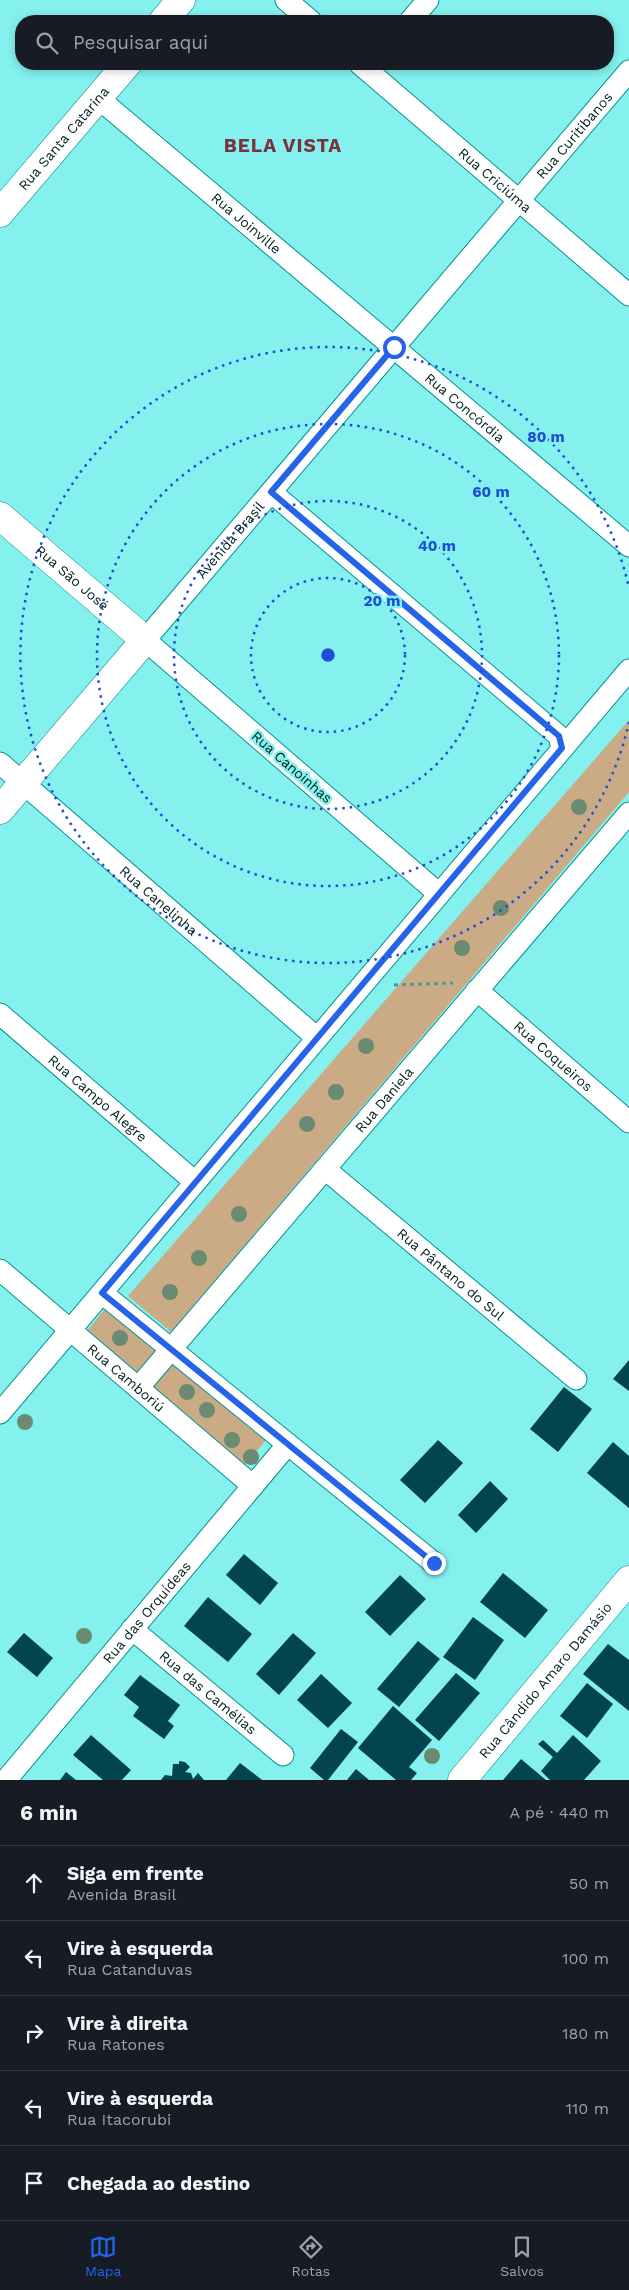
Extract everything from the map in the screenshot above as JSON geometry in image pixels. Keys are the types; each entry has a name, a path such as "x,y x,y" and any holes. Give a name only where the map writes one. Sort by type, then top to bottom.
{"main road":[{"path":"168,15 181,0"},
{"name":"Rua Santa Catarina","path":"0,213 122,70"},
{"name":"Rua São José","path":"0,516 144,640"},
{"name":"Avenida Brasil","path":"0,810 144,640"},
{"name":"Rua Cândido Amaro Damásio","path":"462,1780 629,1580"}],"street":[{"path":"286,0 304,15"},
{"path":"415,15 428,0"},
{"name":"Rua Criciúma","path":"371,70 629,294"},
{"name":"Rua Curitibanos","path":"519,200 629,70"},
{"name":"Rua Joinville","path":"98,98 394,347"},
{"name":"Avenida Brasil","path":"144,640 519,200"},
{"name":"Rua Concórdia","path":"394,347 629,546"},
{"path":"271,492 559,736 562,748"},
{"name":"Rua Canoinhas","path":"144,640 439,894"},
{"path":"0,1413 629,670"},
{"name":"Rua Canelinha","path":"0,763 317,1038"},
{"name":"Rua Daniela","path":"138,1388 481,986 625,826"},
{"name":"Rua Coqueiros","path":"481,986 629,1122"},
{"name":"Rua Campo Alegre","path":"0,1014 196,1182"},
{"name":"Rua Pântano do Sul","path":"325,1169 576,1380"},
{"name":"Rua Camboriú","path":"0,1270 253,1486"},
{"path":"102,1293 434,1563"},
{"name":"Rua das Orquídeas","path":"4,1777 288,1444"},
{"name":"Rua das Camélias","path":"132,1629 283,1756"}],"path":[{"path":"361,986 481,986"}],"shaded area":[{"path":"629,720 629,792 171,1332 128,1296"},
{"path":"108,1305 163,1351 138,1381 83,1336"},
{"path":"172,1358 266,1440 242,1468 147,1388"}],"building":[{"path":"629,1360 629,1391 613,1379"},
{"path":"564,1387 592,1409 558,1452 530,1429"},
{"path":"438,1440 463,1463 425,1503 400,1480"},
{"path":"613,1442 629,1456 629,1508 587,1473"},
{"path":"490,1481 508,1499 476,1533 458,1515"},
{"path":"244,1554 278,1583 260,1605 226,1575"},
{"path":"503,1573 548,1610 525,1638 480,1602"},
{"path":"400,1575 426,1599 390,1636 365,1612"},
{"path":"208,1597 252,1634 228,1662 184,1626"},
{"path":"473,1617 504,1640 475,1680 443,1657"},
{"path":"24,1633 53,1658 37,1677 7,1652"},
{"path":"293,1633 316,1653 279,1695 256,1674"},
{"path":"418,1641 440,1659 399,1707 377,1689"},
{"path":"608,1644 629,1660 629,1711 583,1674"},
{"path":"456,1673 480,1693 439,1741 415,1720"},
{"path":"321,1674 352,1703 328,1728 297,1700"},
{"path":"140,1675 180,1705 168,1721 174,1726 164,1739 133,1716 139,1707 124,1695"},
{"path":"587,1683 613,1704 587,1738 560,1716"},
{"path":"393,1706 432,1740 409,1767 417,1773 411,1780 396,1780 358,1748"},
{"path":"341,1729 358,1742 328,1780 324,1780 310,1768"},
{"path":"91,1735 131,1770 122,1780 103,1780 73,1755"},
{"path":"573,1735 601,1761 584,1780 550,1780 541,1771 553,1757 538,1744 543,1740 557,1753"},
{"path":"521,1759 546,1780 503,1780"},
{"path":"179,1761 185,1762 190,1767 185,1772 191,1773 193,1779 198,1773 204,1780 161,1780 165,1775 172,1776 173,1764 179,1764"},
{"path":"240,1763 262,1780 226,1780"},
{"path":"356,1769 369,1780 347,1780"},
{"path":"66,1772 76,1780 60,1780"}],"district":[{"name":"BELA VISTA","path":"283,145"}],"route":[{"path":"394,347 271,492 559,736 562,748 102,1293 434,1563"}]}
